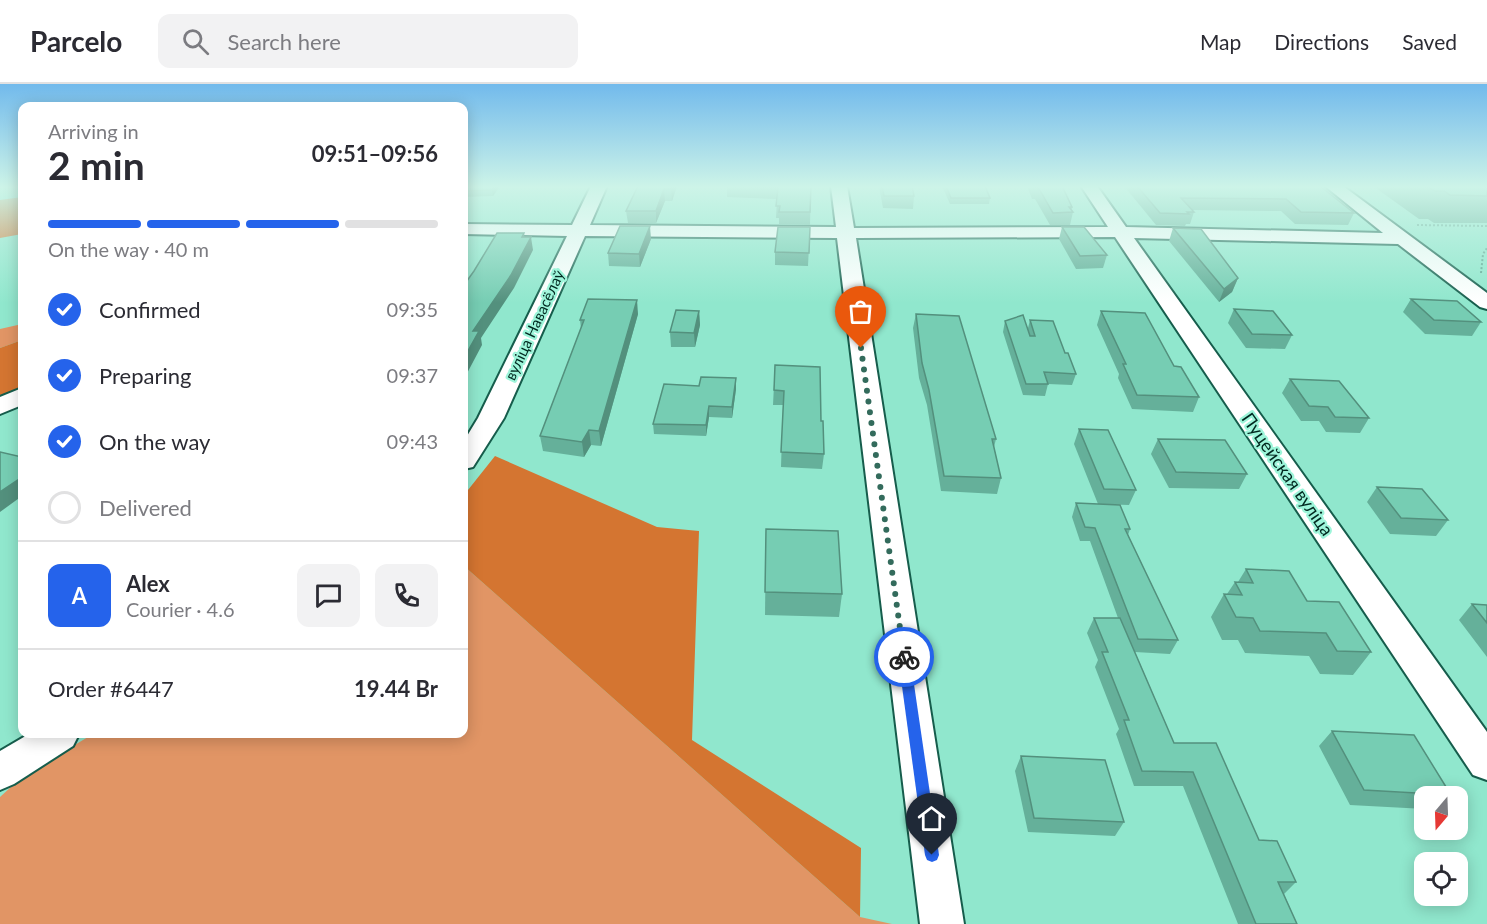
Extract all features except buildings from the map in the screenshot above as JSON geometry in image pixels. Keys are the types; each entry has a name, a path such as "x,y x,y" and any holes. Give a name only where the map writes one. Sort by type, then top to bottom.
{"street":[{"name":"вуліца Навасёлаў","path":"468,454 490,418 581,225"},
{"path":"844,225 942,924"},
{"name":"Пуцейская вуліца","path":"1117,225 1487,763"},
{"path":"1398,225 1409,232 1450,274 1484,291"},
{"path":"468,229 845,233 1409,232"},
{"path":"0,407 18,398"},
{"path":"0,772 54,738"}],"path":[{"path":"1409,232 1485,225"},
{"path":"1484,291 1483,254 1487,248"}],"shaded area":[{"path":"0,225 18,225 18,235 0,238"},
{"path":"18,325 18,341 0,348 0,329"},
{"path":"18,341 18,389 0,397 0,348"},
{"path":"495,456 657,527 699,531 692,740 861,848 860,917 468,570 468,490"},
{"path":"468,570 860,917 892,924 0,924 0,797 23,776 86,738 468,738"}],"way so far":[{"path":"861,348 904,657"}],"route":[{"path":"904,657 932,855"}]}
